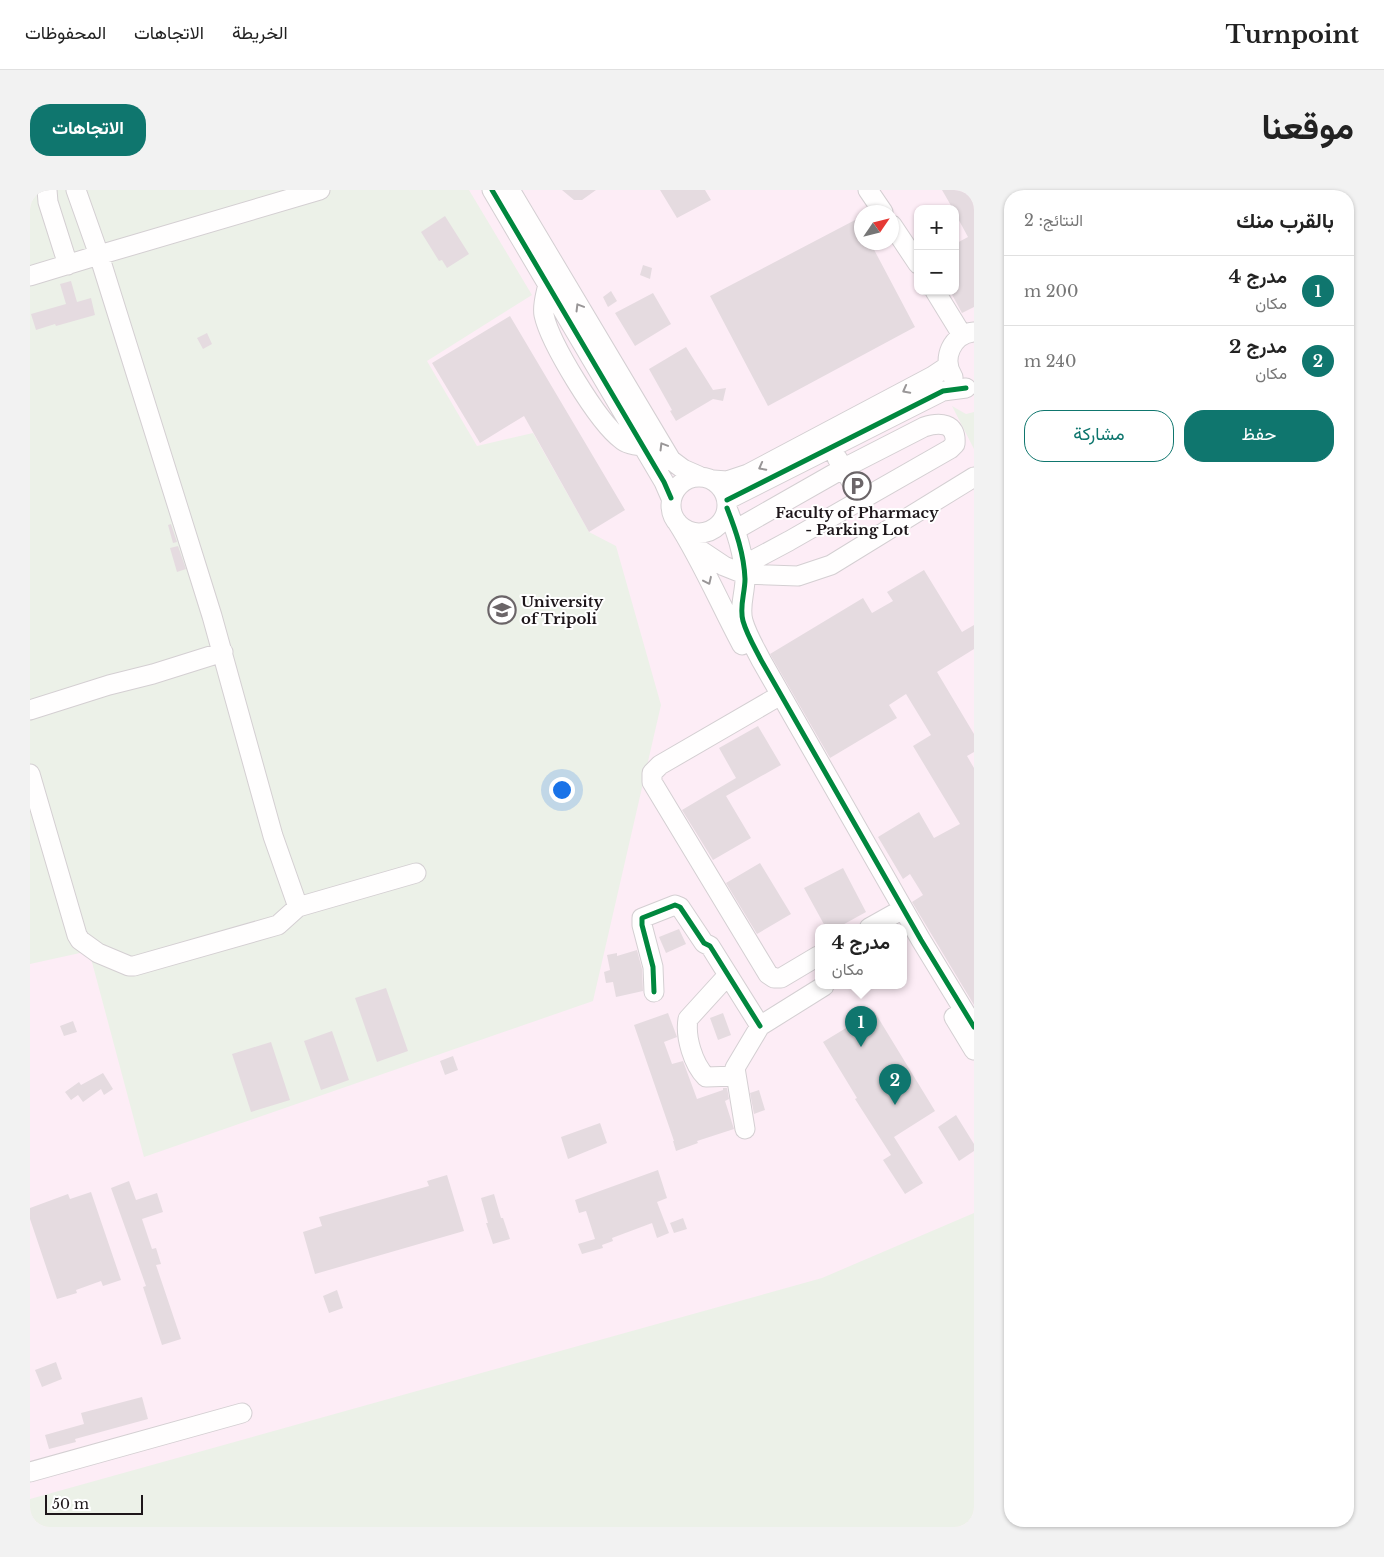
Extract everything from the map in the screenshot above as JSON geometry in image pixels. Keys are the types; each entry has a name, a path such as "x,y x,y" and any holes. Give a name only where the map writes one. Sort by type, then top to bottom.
{"street":[{"path":"47,190 48,202 68,265"},
{"path":"76,190 99,256 173,489 222,652 273,836 298,907"},
{"path":"30,276 320,190"},
{"path":"492,190 664,482 671,498 671,511 690,544 718,601 898,924"},
{"path":"510,190 671,460 683,469 719,485 742,550 745,581 741,608 743,621 760,660 921,940 974,1027"},
{"path":"868,190 878,205"},
{"path":"899,236 914,258"},
{"path":"938,295 968,333 955,340 950,348 948,366 951,375 958,383 970,389"},
{"path":"671,498 677,487 687,479 706,478 727,481 748,474 934,376 948,366"},
{"path":"677,522 691,532 707,532 721,522 727,504 943,391 970,389"},
{"path":"735,530 844,468 924,427 943,424 953,431 955,444 950,449 763,556 744,569"},
{"path":"830,449 844,468 862,499"},
{"path":"690,544 724,566 798,576 831,564 974,477"},
{"path":"30,710 222,652"},
{"path":"772,700 660,765 652,773 652,782 768,974 774,978 780,978 815,958"},
{"path":"30,774 77,935 80,940 98,953 129,966 278,925 298,907 416,873"},
{"path":"654,992 652,967 642,918 675,905 680,907 704,943 710,946 760,1026"},
{"path":"907,939 974,1050"},
{"path":"728,975 688,1019 687,1027 699,1070 706,1077 736,1076"},
{"path":"745,1129 736,1068 760,1026 819,989"},
{"path":"30,1472 242,1413"}],"shaded area":[{"name":"University of Tripoli","path":"30,190 974,190 974,1527 30,1527"},
{"path":"30,190 469,190 532,295 427,361 477,446 533,433 589,532 616,546 661,705 593,1001 144,1157 89,951 30,964"},
{"path":"952,406 966,414 974,412 974,449"},
{"path":"974,1213 974,1527 30,1527 30,1499 822,1278"}],"building":[{"path":"562,190 596,190 582,200 574,200"},
{"path":"660,190 705,190 711,200 677,218"},
{"path":"942,190 974,190 974,307 962,313 952,295 959,295 959,242 968,237 959,220 959,205 951,205"},
{"path":"445,216 469,254 447,268 442,260 439,261 421,232"},
{"path":"854,221 854,250 874,250 915,327 768,406 710,296"},
{"path":"643,265 652,268 650,279 640,275"},
{"path":"71,281 77,302 91,298 95,315 36,330 31,314 66,304 60,284"},
{"path":"611,291 617,301 608,307 603,297"},
{"path":"653,293 671,324 635,346 615,313"},
{"path":"510,316 625,510 589,532 524,416 480,443 432,363"},
{"path":"207,333 212,344 203,349 197,338"},
{"path":"686,347 713,390 726,388 723,401 713,399 676,421 670,411 672,410 649,369"},
{"path":"171,524 177,542 173,543 168,525"},
{"path":"178,546 186,569 177,572 170,548"},
{"path":"924,570 962,632 974,625 974,649 937,672 974,734 974,752 967,756 974,768 974,1005 912,902 923,895 910,874 903,879 878,837 919,812 934,838 960,824 913,746 931,735 906,694 889,705 897,718 830,758 770,654 863,598 872,613 893,601 887,592"},
{"path":"758,726 781,765 726,796 751,838 713,860 682,810 736,778 719,748"},
{"path":"760,863 791,914 757,934 726,883"},
{"path":"843,868 866,912 844,924 824,924 804,888"},
{"path":"679,929 686,944 666,953 659,937"},
{"path":"637,950 642,969 643,991 616,997 613,982 606,983 604,972 610,970 607,955 617,953 617,956"},
{"path":"386,988 408,1051 377,1062 355,998"},
{"path":"874,1011 935,1111 894,1137 923,1183 905,1194 883,1160 891,1155 855,1099 857,1098 823,1042"},
{"path":"668,1013 677,1037 664,1042 672,1064 683,1061 697,1099 727,1088 729,1099 725,1101 734,1129 697,1141 698,1143 676,1151 634,1025"},
{"path":"723,1013 731,1035 718,1040 710,1018"},
{"path":"73,1021 77,1032 64,1036 60,1026"},
{"path":"332,1031 349,1080 321,1090 304,1041"},
{"path":"271,1042 290,1100 251,1112 232,1054"},
{"path":"453,1056 458,1070 445,1075 440,1061"},
{"path":"103,1073 113,1089 104,1095 101,1089 83,1102 78,1095 71,1100 65,1092 79,1082 81,1085"},
{"path":"759,1090 765,1110 754,1114 750,1093"},
{"path":"956,1115 974,1144 974,1151 959,1161 938,1127"},
{"path":"600,1123 607,1143 568,1159 561,1137"},
{"path":"658,1170 667,1198 657,1202 669,1233 657,1238 652,1223 612,1238 613,1241 602,1245 603,1248 582,1254 578,1244 595,1239 586,1211 579,1213 575,1200"},
{"path":"447,1175 464,1231 315,1274 303,1232 322,1226 319,1217 429,1186 427,1181"},
{"path":"129,1181 136,1200 157,1193 163,1212 142,1219 152,1249 156,1248 161,1264 156,1265 181,1339 162,1345 143,1287 146,1286 111,1188"},
{"path":"91,1192 121,1280 103,1286 101,1281 76,1290 77,1293 57,1299 30,1219 30,1208 68,1194 70,1199"},
{"path":"494,1194 510,1239 493,1244 481,1198"},
{"path":"683,1218 687,1229 674,1233 670,1223"},
{"path":"337,1290 343,1308 329,1313 323,1296"},
{"path":"56,1362 62,1379 42,1387 35,1370"},
{"path":"142,1397 148,1419 75,1439 76,1442 49,1449 45,1435 84,1424 81,1413"}],"cycle path":[{"path":"492,190 664,482 671,498"},
{"path":"727,500 943,391 966,388"},
{"path":"727,508 743,561 745,579 742,616 749,636 921,940 974,1027"},
{"path":"654,992 653,967 642,925 642,918 675,905 680,907 704,943 710,946 760,1026"}],"place":[{"name":"Faculty of Pharmacy - Parking Lot","path":"857,486"},
{"name":"University of Tripoli","path":"502,610"},
{"name":"مدرج 4","path":"861,1047"},
{"name":"مدرج 2","path":"895,1105"}]}
